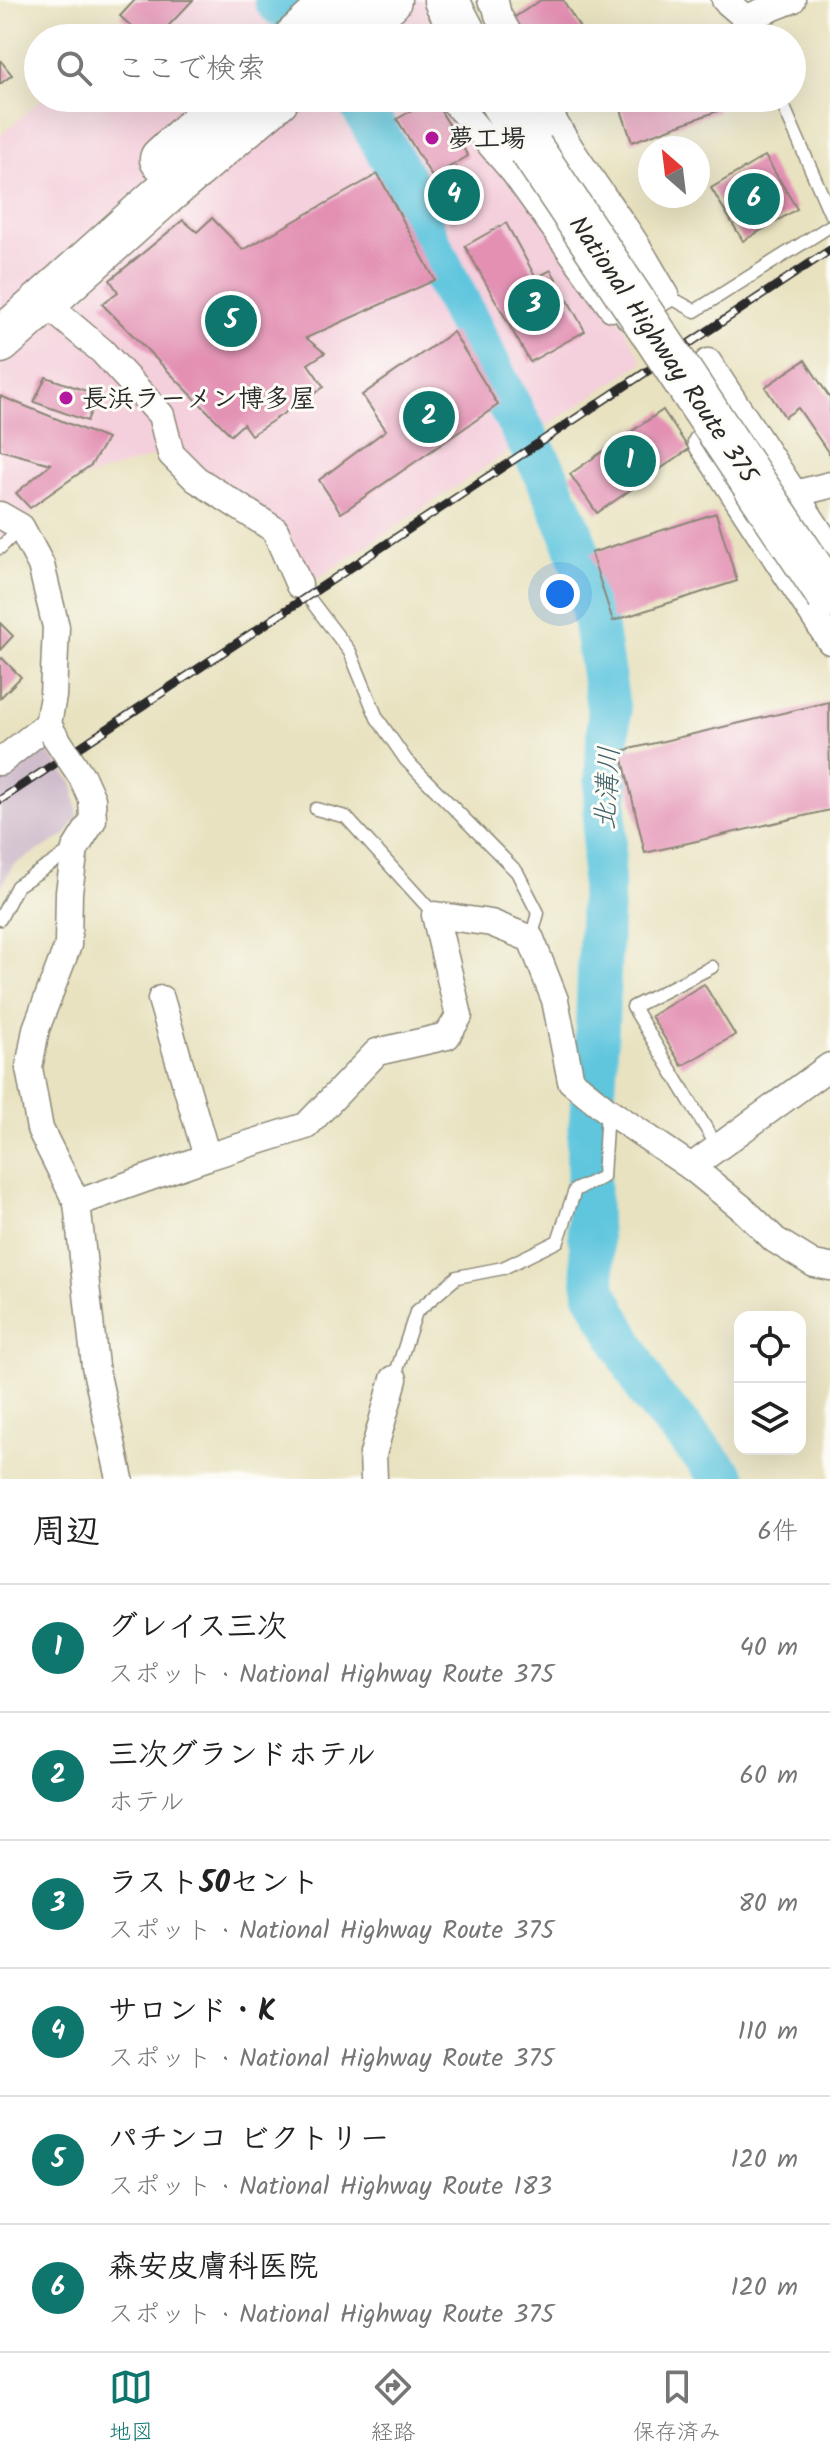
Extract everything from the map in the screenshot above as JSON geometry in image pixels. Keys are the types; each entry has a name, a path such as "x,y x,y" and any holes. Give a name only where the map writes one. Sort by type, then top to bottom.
{"highway":[{"path":"311,24 338,0"},
{"path":"361,24 389,0"},
{"path":"446,0 459,24"},
{"name":"National Highway Route 375","path":"509,112 829,597"},
{"path":"0,341 164,194 234,115"},
{"path":"0,305 234,115"}],"street":[{"path":"725,0 746,24"},
{"path":"756,24 792,0"},
{"path":"495,1 503,24"},
{"path":"463,112 513,171 636,344"},
{"path":"549,112 666,295 622,321"},
{"path":"44,302 102,351 161,415 171,454 196,479 275,530 299,585"},
{"path":"708,362 830,548"},
{"path":"666,389 830,641"},
{"path":"794,494 830,485"},
{"path":"11,521 41,565 56,627 50,728 82,777 92,799 93,820 75,849 69,892 68,945 36,1029 29,1068 40,1129 77,1203 95,1366 120,1479"},
{"path":"0,762 50,728"},
{"path":"77,1203 306,1126 377,1052 447,1036 459,1016 435,915 491,923 531,939 555,1000 571,1081 607,1110 691,1167 743,1209 775,1240 814,1264 830,1267"},
{"path":"161,999 207,1157"},
{"path":"691,1167 830,1066"},
{"path":"374,1479 373,1454 394,1379"}],"lane":[{"path":"786,112 830,213"},
{"path":"666,295 695,311 830,226"},
{"path":"709,456 751,428"},
{"path":"0,548 11,521"},
{"path":"299,585 350,652 377,718 406,760 517,872 538,913 531,939"},
{"path":"316,809 346,817 435,915"},
{"path":"0,919 17,886 75,849"},
{"path":"712,967 633,1007 718,1148"},
{"path":"394,1379 416,1312 457,1277 503,1268 558,1241 575,1190 603,1177 607,1110"}],"shaded area":[{"path":"153,0 448,0 461,24 126,24"},
{"path":"27,112 508,112 643,362 308,585 283,531 179,448 70,483 0,540 0,136"},
{"path":"44,747 73,783 78,816 64,836 13,865 0,888 0,780"}],"building":[{"path":"135,0 193,0 170,24 129,24 120,16"},
{"path":"541,0 563,0 578,24 504,24"},
{"path":"0,60 12,75 0,84"},
{"name":"夢工場","path":"409,112 441,112 468,156 432,177 397,119"},
{"path":"622,112 715,112 649,136 638,136 638,140 632,142"},
{"path":"765,156 797,209 743,241 711,188"},
{"path":"456,167 478,208 452,222 429,182"},
{"path":"378,174 435,280 306,338 325,353 308,364 324,387 251,435 243,424 231,435 102,304 118,292 110,280 183,220 197,232 212,218 243,250"},
{"path":"506,223 536,278 551,270 585,331 530,362 465,246"},
{"path":"453,332 498,405 341,513 319,480 386,430 362,395"},
{"path":"805,360 830,398 830,455 798,408 785,417 765,387"},
{"name":"長浜ラーメン博多屋","path":"46,377 98,395 87,421 34,402"},
{"path":"0,396 107,439 91,465 30,508 16,493 51,464 0,450"},
{"path":"663,410 689,449 597,513 570,474"},
{"path":"716,513 737,581 613,621 591,553"},
{"path":"0,623 13,636 0,650"},
{"path":"2,658 21,677 0,698 0,660"},
{"path":"829,702 830,810 645,853 621,751"},
{"path":"704,984 735,1035 682,1066 651,1016"}],"waterway":[{"name":"北溝川","path":"276,0 281,5"},
{"name":"北溝川","path":"365,112 405,182 426,237 545,472 571,532 589,585 609,713 595,1078 588,1149 589,1224 595,1291 650,1394 725,1479"}],"railway":[{"path":"0,800 830,250"}],"place":[{"name":"夢工場","path":"432,138"},
{"name":"サロンド・K","path":"454,195"},
{"name":"森安皮膚科医院","path":"754,199"},
{"name":"ラスト50セント","path":"534,305"},
{"name":"パチンコ ビクトリー","path":"231,321"},
{"name":"長浜ラーメン博多屋","path":"66,398"},
{"name":"三次グランドホテル","path":"429,417"},
{"name":"グレイス三次","path":"630,461"}]}
